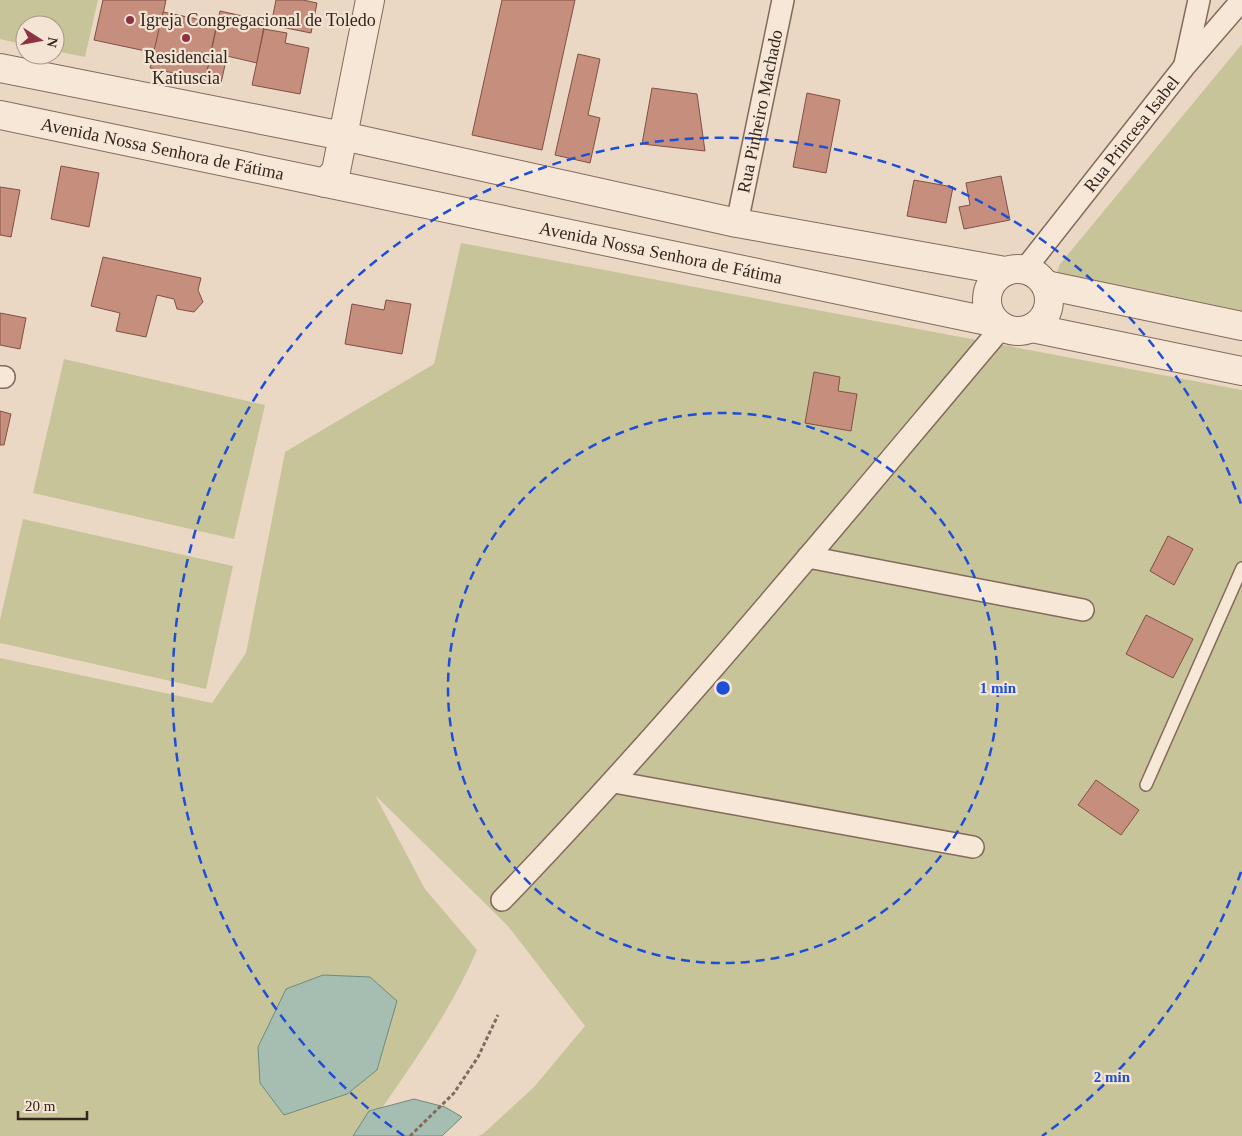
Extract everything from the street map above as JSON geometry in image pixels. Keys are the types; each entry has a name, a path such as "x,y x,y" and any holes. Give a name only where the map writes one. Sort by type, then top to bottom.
{"street":[{"path":"325,183 336,171 334,134 352,0"},
{"path":"334,134 370,0"},
{"name":"Rua Pinheiro Machado","path":"737,222 783,0"},
{"path":"1184,67 1199,0"},
{"name":"Rua Princesa Isabel","path":"1025,275 1184,67 1242,0"},
{"path":"0,68 334,134 737,222 1025,275 1242,326"},
{"name":"Avenida Nossa Senhora de Fátima","path":"0,115 999,325 1017,331 1032,328 1242,371"},
{"path":"502,900 614,782 808,557 999,325 991,316 986,299 991,282 1025,275"},
{"path":"1025,275 1049,305 1046,314 1032,328"},
{"path":"808,557 1083,610"},
{"path":"614,782 973,847"}],"lane":[{"path":"1146,785 1242,568"}],"path":[{"path":"410,1136 454,1093 478,1057 498,1016"}],"shaded area":[{"path":"0,0 98,0 85,57 65,53 65,15 15,15 15,43 0,39"},
{"path":"1242,44 1242,317 1056,275 1060,264"},
{"path":"461,243 1242,390 1242,1136 478,1136 483,1134 534,1087 585,1026 508,926 375,795 425,889 477,950 466,975 439,1022 364,1134 360,1136 0,1136 0,658 212,703 246,653 285,452 434,364"},
{"path":"64,359 265,405 234,539 33,493"},
{"path":"23,519 233,566 206,689 0,643 0,620"},
{"path":"323,975 370,977 397,1001 377,1070 347,1094 284,1115 260,1083 258,1047 286,989"},
{"path":"414,1099 445,1107 462,1117 442,1136 353,1136 369,1111"}],"building":[{"name":"Igreja Congregacional de Toledo","path":"103,0 166,0 155,53 94,40"},
{"path":"276,0 303,0 317,3 311,33 271,25"},
{"path":"502,0 575,0 542,150 472,135"},
{"path":"220,11 265,21 257,63 227,56 221,83 205,80"},
{"name":"Residencial Katiuscia","path":"163,12 217,23 205,80 150,68"},
{"path":"264,29 287,33 285,43 309,48 300,94 252,85"},
{"path":"578,54 600,59 588,115 600,118 590,163 555,155"},
{"path":"652,88 697,94 705,151 642,144"},
{"path":"807,93 840,100 826,173 793,167"},
{"path":"61,166 99,173 89,227 51,219"},
{"path":"1001,176 1010,220 964,229 959,207 970,205 966,183"},
{"path":"914,180 953,187 946,223 907,216"},
{"path":"0,187 20,190 11,237 0,235"},
{"path":"103,257 201,278 198,290 203,302 194,312 177,309 174,299 157,295 146,337 116,331 120,313 91,306"},
{"path":"386,300 411,304 402,354 345,344 352,304 384,310"},
{"path":"0,313 26,318 20,349 0,345"},
{"path":"814,372 840,377 838,391 857,394 851,431 805,423"},
{"path":"0,411 11,414 4,445 0,445"},
{"path":"1168,536 1193,549 1174,585 1150,571"},
{"path":"1146,615 1193,639 1173,678 1126,654"},
{"path":"1096,780 1139,810 1121,835 1078,805"}],"place":[{"name":"Igreja Congregacional de Toledo","path":"130,20"},
{"name":"Residencial Katiuscia","path":"186,38"}]}
